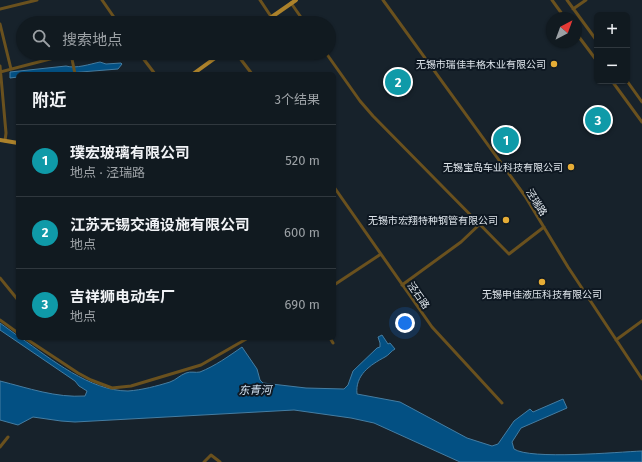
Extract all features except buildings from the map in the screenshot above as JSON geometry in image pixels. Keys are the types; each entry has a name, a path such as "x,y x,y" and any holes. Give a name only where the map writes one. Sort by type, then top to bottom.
{"main road":[{"path":"273,16 296,0"},
{"path":"196,72 212,60"},
{"path":"2,141 16,143"}],"street":[{"path":"0,9 37,0"},
{"path":"102,0 113,16"},
{"path":"260,0 270,14"},
{"name":"泾瑞路","path":"383,0 525,196 568,267 642,379"},
{"path":"552,0 561,12"},
{"path":"567,0 576,12"},
{"path":"573,8 586,0"},
{"path":"291,3 300,16"},
{"path":"582,20 594,37"},
{"path":"0,24 11,69"},
{"path":"582,40 594,57"},
{"path":"1,72 45,60"},
{"path":"73,60 75,72"},
{"path":"144,60 153,72"},
{"path":"241,60 250,72"},
{"path":"331,60 360,101 373,116 509,254 544,227"},
{"path":"0,66 6,133 2,141"},
{"path":"614,84 642,122"},
{"path":"629,84 642,102"},
{"name":"泾石路","path":"336,190 432,327 502,403"},
{"path":"402,284 461,242 480,224"},
{"path":"336,284 381,254"},
{"path":"0,278 16,298"},
{"path":"0,320 16,332"},
{"path":"616,340 642,321"},
{"path":"28,340 90,380 112,388 131,386 201,365 245,340"},
{"path":"0,447 8,437"},
{"path":"204,462 211,455 220,462"}],"water":[{"path":"100,62 106,64 122,64 118,69 81,72 16,72 16,77 10,78 10,72 66,66 79,67"},
{"name":"东青河","path":"0,323 16,335 16,340 24,340 58,364 85,380 114,390 128,391 149,388 170,382 188,372 200,372 206,370 242,347 257,369 260,380 263,383 306,388 344,389 348,385 353,371 377,348 380,347 378,337 382,335 388,344 390,343 395,349 365,371 358,381 357,394 400,402 467,438 492,446 498,444 514,421 530,409 533,412 563,399 567,408 521,428 512,442 514,449 523,452 555,455 642,451 642,462 460,462 374,423 351,418 294,410 75,422 33,417 18,425 0,420 0,381 42,392 63,395 85,396 87,391 79,386 75,381 0,330"}],"place":[{"name":"无锡市瑞佳丰格木业有限公司","path":"554,64"},
{"name":"江苏无锡交通设施有限公司","path":"398,82"},
{"name":"吉祥狮电动车厂","path":"598,120"},
{"name":"璞宏玻璃有限公司","path":"506,140"},
{"name":"无锡宝岛车业科技有限公司","path":"571,167"},
{"name":"无锡市宏翔特种钢管有限公司","path":"506,220"},
{"name":"无锡申佳液压科技有限公司","path":"542,282"}]}
